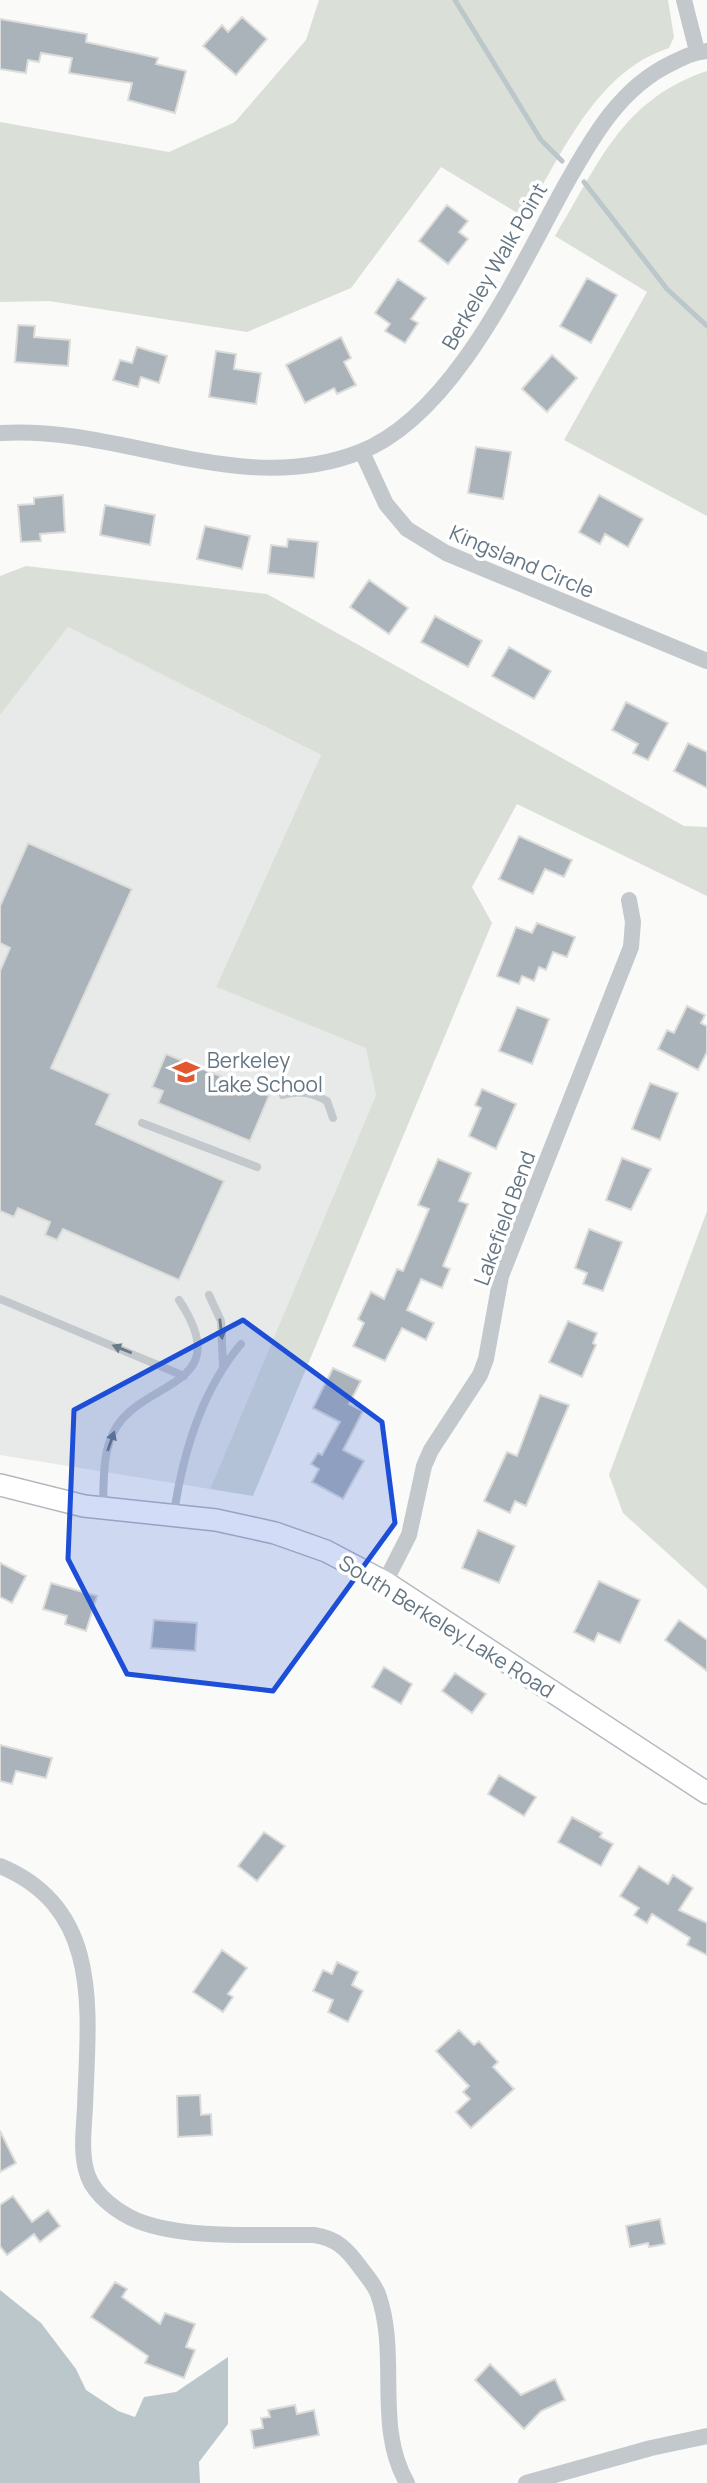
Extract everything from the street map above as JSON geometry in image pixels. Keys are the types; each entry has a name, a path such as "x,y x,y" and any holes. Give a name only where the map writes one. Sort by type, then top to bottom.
{"street":[{"path":"684,0 702,51"},
{"name":"Berkeley Walk Point","path":"0,433 38,431 239,468 311,466 362,452 414,419 455,375 487,327 578,162 617,103 657,70 702,51"},
{"name":"Kingsland Circle","path":"362,452 386,504 407,529 436,547 707,661"},
{"name":"Lakefield Bend","path":"385,1582 409,1535 427,1458 480,1374 486,1359 501,1276 631,947 633,922 629,900"},
{"name":"South Berkeley Lake Road","path":"0,1485 103,1508 174,1513 275,1533 326,1550 385,1582 707,1793"},
{"path":"0,1866 51,1897 77,1939 85,1980 83,2149 88,2177 113,2207 139,2221 180,2231 314,2235 332,2238 351,2253 377,2291 386,2328 392,2452 407,2483"},
{"path":"526,2483 651,2448 707,2436"}],"lane":[{"path":"283,1095 296,1091 314,1094 327,1101 332,1118"},
{"path":"142,1123 257,1167"},
{"path":"209,1295 221,1321 223,1366"},
{"path":"0,1300 184,1376"},
{"path":"103,1508 109,1440 119,1423 184,1376 193,1363 199,1339 192,1320 179,1300"},
{"path":"174,1513 179,1476 191,1435 223,1366 241,1344"}],"highlighted area":[{"path":"243,1320 382,1422 395,1523 273,1691 127,1674 68,1559 74,1410"}],"shaded area":[{"path":"319,0 668,0 674,37 669,48 643,60 620,76 601,96 567,143 524,217 441,167 351,288 247,332 49,301 0,302 0,122 169,152 235,122 306,40"},
{"path":"707,71 707,516 564,440 647,292 555,236 615,137 633,117 653,99 678,83"},
{"path":"26,566 267,594 684,826 707,827 707,896 517,804 472,887 492,923 253,1496 210,1489 376,1095 366,1048 216,987 321,755 68,627 0,715 0,576"},
{"name":"Berkeley Lake School","path":"68,627 321,755 216,987 367,1048 376,1095 210,1489 0,1455 0,715"},
{"path":"707,1211 707,1589 623,1513 609,1475"},
{"path":"0,2290 41,2323 76,2369 86,2390 118,2411 135,2417 144,2397 176,2392 228,2357 228,2424 199,2462 200,2483 0,2483"}],"building":[{"path":"242,17 267,39 236,75 203,46 222,25 228,32"},
{"path":"0,19 87,34 86,42 158,58 156,64 186,71 175,113 128,100 132,83 69,73 72,58 41,53 39,62 28,60 26,73 0,69"},
{"path":"447,205 468,221 459,232 468,239 448,264 419,241"},
{"path":"587,278 617,295 591,343 560,326"},
{"path":"398,279 426,298 411,319 418,323 405,343 385,331 390,324 375,313"},
{"path":"18,325 35,326 34,337 70,340 68,366 15,362"},
{"path":"341,337 351,358 344,362 356,385 337,394 334,388 305,403 286,365"},
{"path":"137,347 167,356 159,383 141,377 138,387 113,380 120,360 132,363"},
{"path":"216,351 236,354 234,369 261,373 256,404 209,397"},
{"path":"552,355 577,378 547,412 522,389"},
{"path":"476,447 511,452 503,499 468,493"},
{"path":"63,495 65,532 40,534 41,541 21,542 18,505 34,504 34,498"},
{"path":"599,495 643,519 628,547 605,534 600,544 579,532"},
{"path":"105,505 155,515 150,545 100,535"},
{"path":"205,526 250,536 242,569 197,559"},
{"path":"288,539 318,542 314,578 268,573 271,545 287,547"},
{"path":"369,580 408,608 389,634 350,607"},
{"path":"435,616 482,641 468,667 421,642"},
{"path":"509,647 551,671 534,699 492,676"},
{"path":"626,702 668,723 648,760 633,753 638,744 612,730"},
{"path":"688,743 707,752 707,788 674,771"},
{"path":"519,836 572,860 564,877 545,869 533,894 499,879"},
{"path":"28,843 132,889 51,1068 110,1094 96,1124 224,1181 179,1280 63,1229 57,1240 45,1235 50,1222 18,1208 14,1217 0,1211 0,971 10,948 0,943 0,906"},
{"path":"537,923 575,937 567,957 553,952 546,970 539,967 534,981 522,976 519,984 497,976 516,927 532,933"},
{"path":"687,1006 705,1015 701,1023 707,1026 707,1052 698,1070 658,1049 667,1030 674,1033"},
{"path":"517,1007 549,1019 532,1064 499,1051"},
{"path":"166,1054 269,1096 250,1141 158,1103 163,1091 152,1087"},
{"path":"650,1083 678,1093 660,1140 632,1129"},
{"path":"482,1089 516,1104 496,1149 469,1136 481,1108 475,1105"},
{"path":"622,1158 651,1169 631,1210 606,1200"},
{"path":"438,1159 471,1173 459,1201 468,1204 443,1266 450,1269 442,1288 421,1279 407,1310 434,1323 426,1340 402,1328 385,1361 353,1346 364,1323 358,1319 371,1292 384,1299 397,1269 403,1271 429,1209 418,1205"},
{"path":"589,1229 622,1242 603,1291 583,1284 587,1273 575,1268"},
{"path":"568,1321 597,1333 593,1343 596,1345 582,1377 549,1362"},
{"path":"333,1368 361,1381 349,1404 363,1411 343,1450 364,1461 343,1499 312,1482 319,1469 311,1464 318,1453 322,1455 340,1422 313,1408"},
{"path":"540,1395 569,1405 526,1506 515,1501 510,1513 484,1501 507,1452 517,1456"},
{"path":"478,1530 515,1546 499,1583 462,1568"},
{"path":"0,1563 26,1576 12,1603 0,1597"},
{"path":"599,1581 640,1600 620,1643 598,1633 594,1642 574,1632"},
{"path":"51,1583 97,1596 86,1631 65,1624 67,1616 43,1609"},
{"path":"154,1620 197,1623 195,1651 151,1648"},
{"path":"679,1620 707,1640 707,1671 665,1640"},
{"path":"384,1667 412,1684 401,1704 372,1687"},
{"path":"455,1673 486,1694 472,1713 442,1691"},
{"path":"0,1745 52,1758 46,1778 16,1771 12,1784 0,1781"},
{"path":"499,1775 536,1797 524,1816 488,1794"},
{"path":"572,1817 602,1833 600,1837 613,1844 601,1866 558,1842"},
{"path":"264,1832 285,1846 257,1881 238,1866"},
{"path":"639,1866 668,1884 673,1875 693,1888 679,1910 707,1923 707,1955 687,1945 690,1938 652,1914 647,1923 634,1915 639,1908 620,1896"},
{"path":"222,1950 247,1968 228,1994 233,1997 223,2012 193,1992"},
{"path":"337,1962 358,1972 352,1985 363,1991 348,2022 328,2012 333,2000 313,1991 323,1970 332,1974"},
{"path":"459,2030 474,2045 479,2041 498,2062 493,2067 514,2089 471,2128 456,2112 470,2099 463,2092 469,2086 436,2051"},
{"path":"200,2095 201,2115 211,2114 212,2135 178,2137 177,2096"},
{"path":"0,2131 16,2163 0,2172"},
{"path":"13,2196 32,2222 48,2210 60,2226 40,2242 34,2234 7,2255 0,2246 0,2205"},
{"path":"660,2219 665,2244 649,2247 648,2243 630,2247 626,2226"},
{"path":"115,2282 127,2289 122,2297 160,2324 165,2313 195,2324 186,2347 195,2350 184,2378 145,2363 148,2356 91,2317"},
{"path":"490,2364 521,2395 555,2379 565,2400 541,2411 524,2429 475,2380"},
{"path":"295,2405 297,2414 314,2410 319,2435 254,2448 251,2430 263,2428 261,2418 270,2417 268,2410"}],"waterway":[{"path":"455,0 541,140 562,161"},
{"path":"584,182 667,289 707,326"}],"place":[{"name":"Berkeley Lake School","path":"186,1072"}]}
